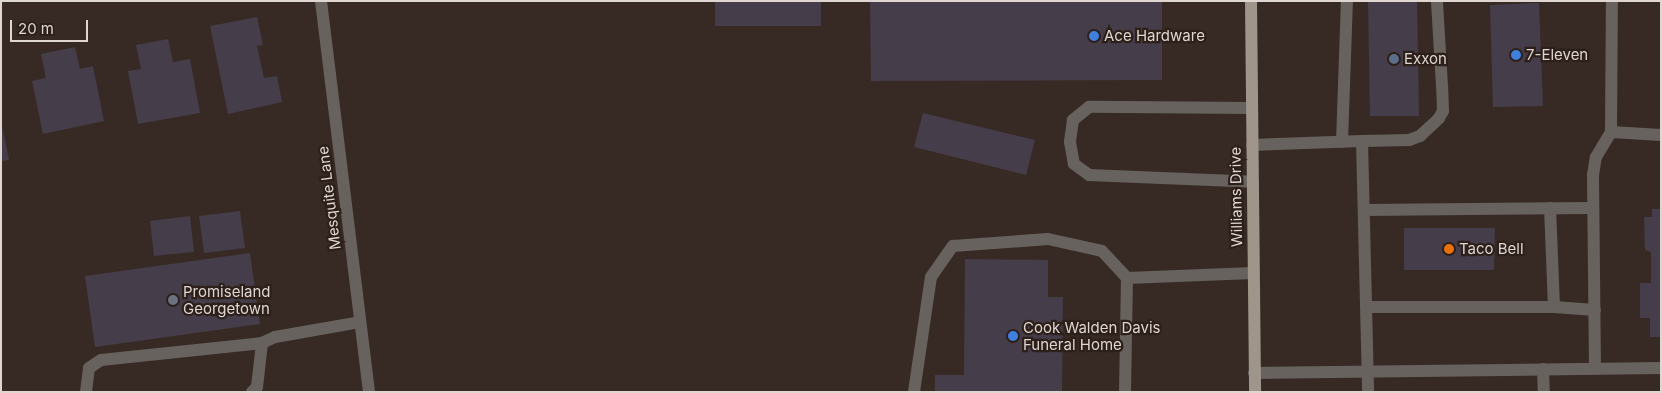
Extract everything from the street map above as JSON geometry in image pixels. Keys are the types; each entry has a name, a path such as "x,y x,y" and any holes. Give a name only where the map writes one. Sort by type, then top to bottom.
{"main road":[{"name":"Williams Drive","path":"1251,1 1254,392"}],"street":[{"name":"Mesquite Lane","path":"322,1 369,392"},
{"path":"1342,142 1347,1"},
{"path":"1252,145 1409,140 1420,136 1431,128 1439,118 1443,103 1437,1"},
{"path":"1595,368 1593,175 1596,157 1611,132 1612,1"},
{"path":"1252,108 1089,107 1073,120 1070,142 1074,164 1089,175 1253,182"},
{"path":"1611,132 1661,135"},
{"path":"1362,141 1368,392"},
{"path":"1550,208 1554,307"},
{"path":"1364,210 1593,208"},
{"path":"914,392 931,277 953,246 1048,238 1102,251 1127,278 1125,392"},
{"path":"1127,278 1254,272"},
{"path":"1366,307 1554,307 1595,310"},
{"path":"86,392 89,368 101,360 262,342 275,337 360,322"},
{"path":"252,392 257,387 262,342"},
{"path":"1254,373 1661,368"},
{"path":"1543,369 1544,392"}],"building":[{"path":"715,1 821,1 821,26 715,26"},
{"path":"870,1 1162,1 1162,80 871,81"},
{"name":"Exxon","path":"1368,1 1417,1 1419,116 1370,116"},
{"name":"7-Eleven","path":"1539,3 1543,106 1493,107 1490,5"},
{"path":"257,17 263,45 257,46 264,78 277,76 282,102 228,114 210,26"},
{"path":"168,39 173,62 190,59 200,113 138,124 128,71 141,69 136,45"},
{"path":"75,47 80,69 93,66 104,121 43,134 32,81 46,78 41,54"},
{"path":"923,113 1035,140 1026,175 914,147"},
{"path":"1,121 9,160 1,161"},
{"path":"1652,209 1661,209 1661,337 1650,337 1650,318 1640,318 1640,283 1651,283 1651,252 1645,250 1644,217 1652,217"},
{"path":"240,211 245,248 204,253 199,216"},
{"path":"190,216 194,252 154,256 150,221"},
{"name":"Taco Bell","path":"1404,228 1495,228 1494,270 1404,270"},
{"name":"Promiseland Georgetown","path":"250,253 260,324 95,347 85,276"},
{"name":"Cook Walden Davis Funeral Home","path":"965,259 1048,260 1048,297 1063,297 1062,392 935,392 935,375 964,375"}],"place":[{"name":"Ace Hardware","path":"1094,36"},
{"name":"7-Eleven","path":"1516,55"},
{"name":"Exxon","path":"1394,59"},
{"name":"Taco Bell","path":"1449,249"},
{"name":"Promiseland Georgetown","path":"173,300"},
{"name":"Cook Walden Davis Funeral Home","path":"1013,336"}]}
